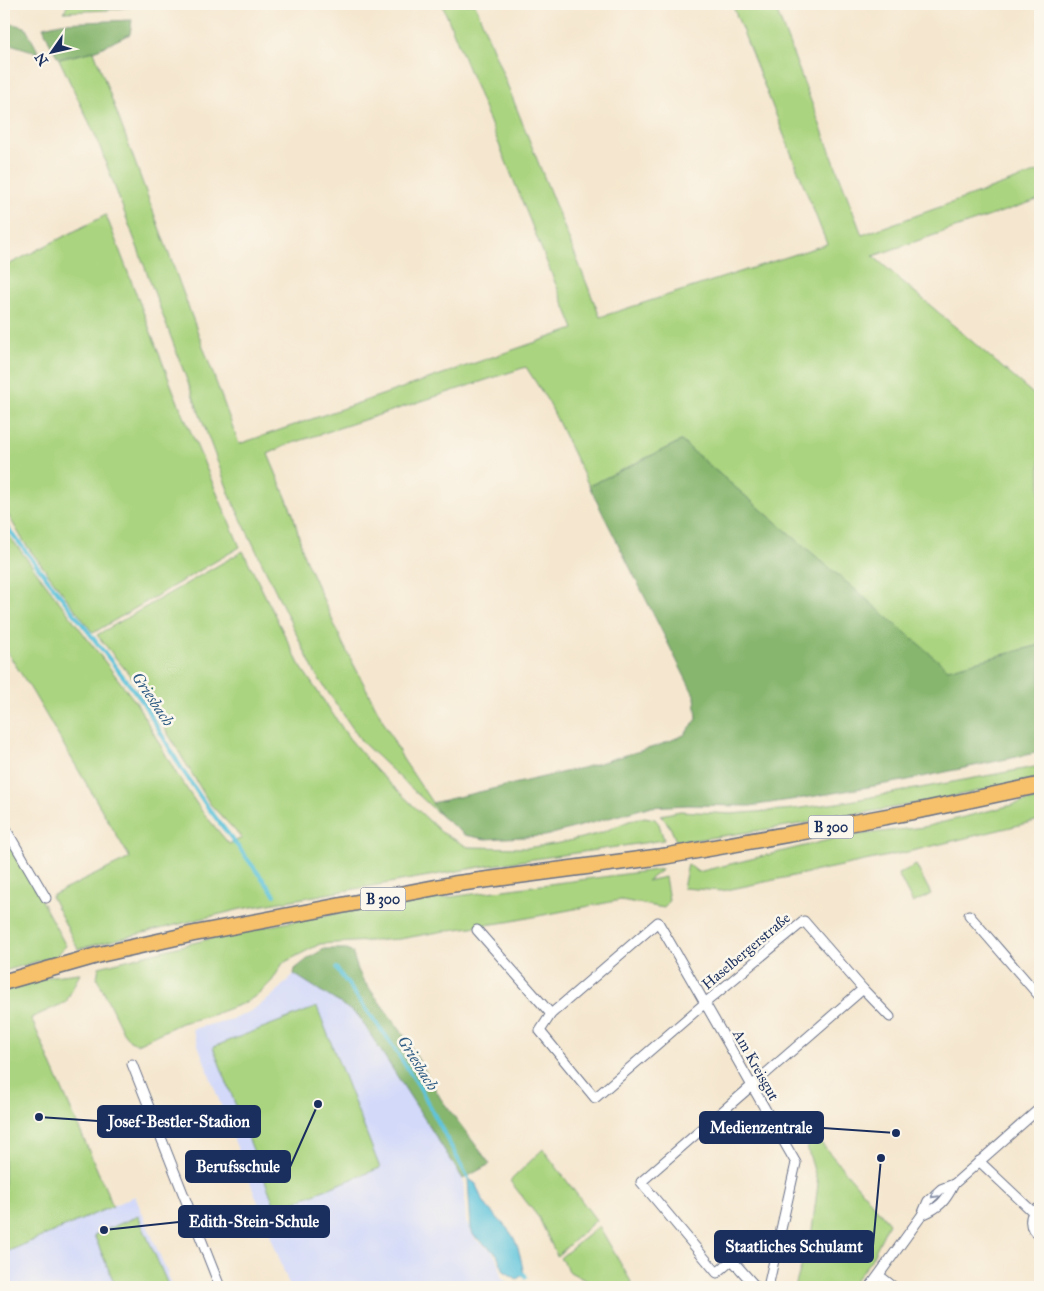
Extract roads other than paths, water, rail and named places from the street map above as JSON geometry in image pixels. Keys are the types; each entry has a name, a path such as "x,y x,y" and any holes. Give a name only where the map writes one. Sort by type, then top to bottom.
{"highway":[{"name":"B 300","path":"4,982 102,954 192,934 454,884 666,856 928,809 1040,785"}],"street":[{"path":"4,826 46,898"},
{"path":"969,915 1040,997"},
{"name":"Haselbergerstraße","path":"705,1003 804,921 890,1017"},
{"name":"Am Kreisgut","path":"551,1014 658,922 796,1163 768,1287"},
{"path":"477,930 551,1014 540,1031 595,1098 705,1003"},
{"path":"756,1287 732,1260 717,1273 641,1182 863,989"},
{"path":"132,1064 220,1287"},
{"path":"870,1287 880,1276 922,1215 937,1208 947,1198 954,1184 1040,1108"},
{"path":"979,1161 1037,1210 1031,1217 1031,1228 1040,1236"},
{"path":"880,1276 894,1287"}],"water":[{"path":"468,1178 476,1184 486,1206 510,1232 516,1242 524,1274 517,1279 504,1271 497,1254 474,1236 471,1229"}],"waterway":[{"name":"Griesbach","path":"4,523 142,701 183,771 206,805 275,895"},
{"name":"Griesbach","path":"336,968 388,1039 420,1088 468,1178"}],"place":[{"name":"Berufsschule","path":"318,1104"},
{"name":"Josef-Bestler-Stadion","path":"39,1117"},
{"name":"Medienzentrale","path":"896,1133"},
{"name":"Staatliches Schulamt","path":"881,1158"},
{"name":"Edith-Stein-Schule","path":"104,1230"}]}
